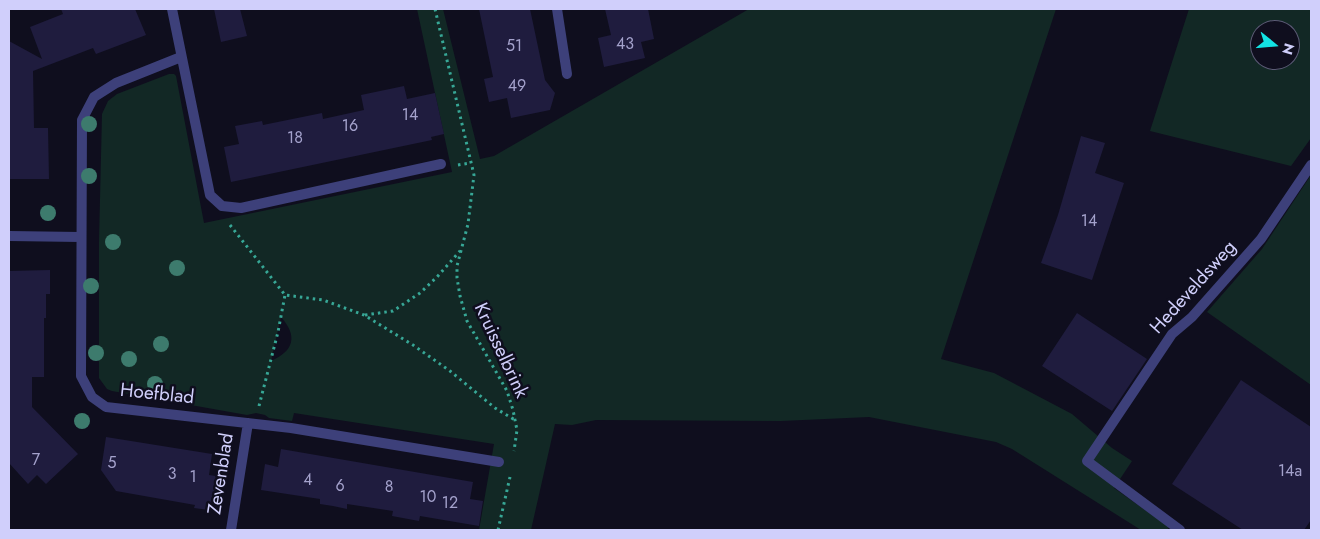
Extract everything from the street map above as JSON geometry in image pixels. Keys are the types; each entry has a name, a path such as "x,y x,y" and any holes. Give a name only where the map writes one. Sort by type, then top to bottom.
{"street":[{"path":"172,9 210,195 222,206 241,208 441,164"},
{"path":"557,9 568,74"},
{"name":"Hoefblad","path":"181,56 116,83 94,97 82,120 80,237 82,376 92,397 106,407 291,428 499,462"},
{"name":"Hedeveldsweg","path":"1180,530 1087,461 1172,334 1192,317 1261,239 1311,165"},
{"path":"9,236 80,237"},
{"name":"Zevenblad","path":"231,530 251,423"}],"path":[{"name":"Kruisselbrink","path":"435,9 474,175 468,224 460,251 457,278 460,296 467,321 507,391 514,410 517,430 514,456"},
{"path":"222,206 232,229 285,294 323,300 364,315 413,345 450,371 495,408 515,420"},
{"path":"364,315 393,311 420,293 460,251"},
{"path":"251,423 278,332 285,294"},
{"path":"498,530 510,474"}],"green space":[{"path":"417,9 443,9 480,159 494,156 749,9 1056,9 941,359 994,373 1072,414 1112,448 1132,461 1114,488 1169,527 1167,530 1141,530 1012,449 996,442 869,417 781,421 596,420 572,425 555,424 531,530 479,530 494,444 294,413 292,421 269,418 256,413 247,415 112,391 107,389 99,378 99,242 102,114 108,101 117,94 169,74 176,76 204,223 452,172","holes":["281,317 290,330 291,337 289,348 285,353 271,361"]},
{"path":"1189,9 1311,9 1311,138 1291,166 1150,131"},
{"path":"1311,175 1311,385 1207,312 1262,249"}],"building":[{"path":"61,9 135,9 146,35 96,54 93,48 33,71 34,128 48,128 49,179 9,179 9,41 42,59 30,27 63,14"},
{"path":"214,9 240,9 247,36 221,42"},
{"path":"479,9 530,9 545,80 555,93 550,110 511,118 507,98 489,102 484,79 493,77"},
{"path":"605,9 648,9 654,39 641,42 645,58 604,67 598,38 611,35"},
{"path":"404,86 407,99 435,93 444,134 431,137 432,140 231,182 224,147 239,144 235,126 262,121 263,125 322,113 323,119 364,110 361,95"},
{"path":"1081,136 1105,143 1095,173 1124,183 1092,280 1041,263 1058,215"},
{"path":"50,270 50,294 46,294 46,318 44,318 44,377 32,377 32,407 78,454 46,484 37,475 28,484 9,463 9,271"},
{"path":"1077,313 1147,359 1112,411 1042,366"},
{"path":"1241,380 1311,427 1311,520 1304,530 1243,530 1172,484"},
{"path":"106,437 212,454 209,475 222,477 216,511 194,508 195,505 116,491 101,470"},
{"path":"281,449 473,482 470,499 483,501 479,526 420,516 419,521 392,516 393,511 347,504 347,509 320,504 320,499 261,490 265,464 278,467"}]}
